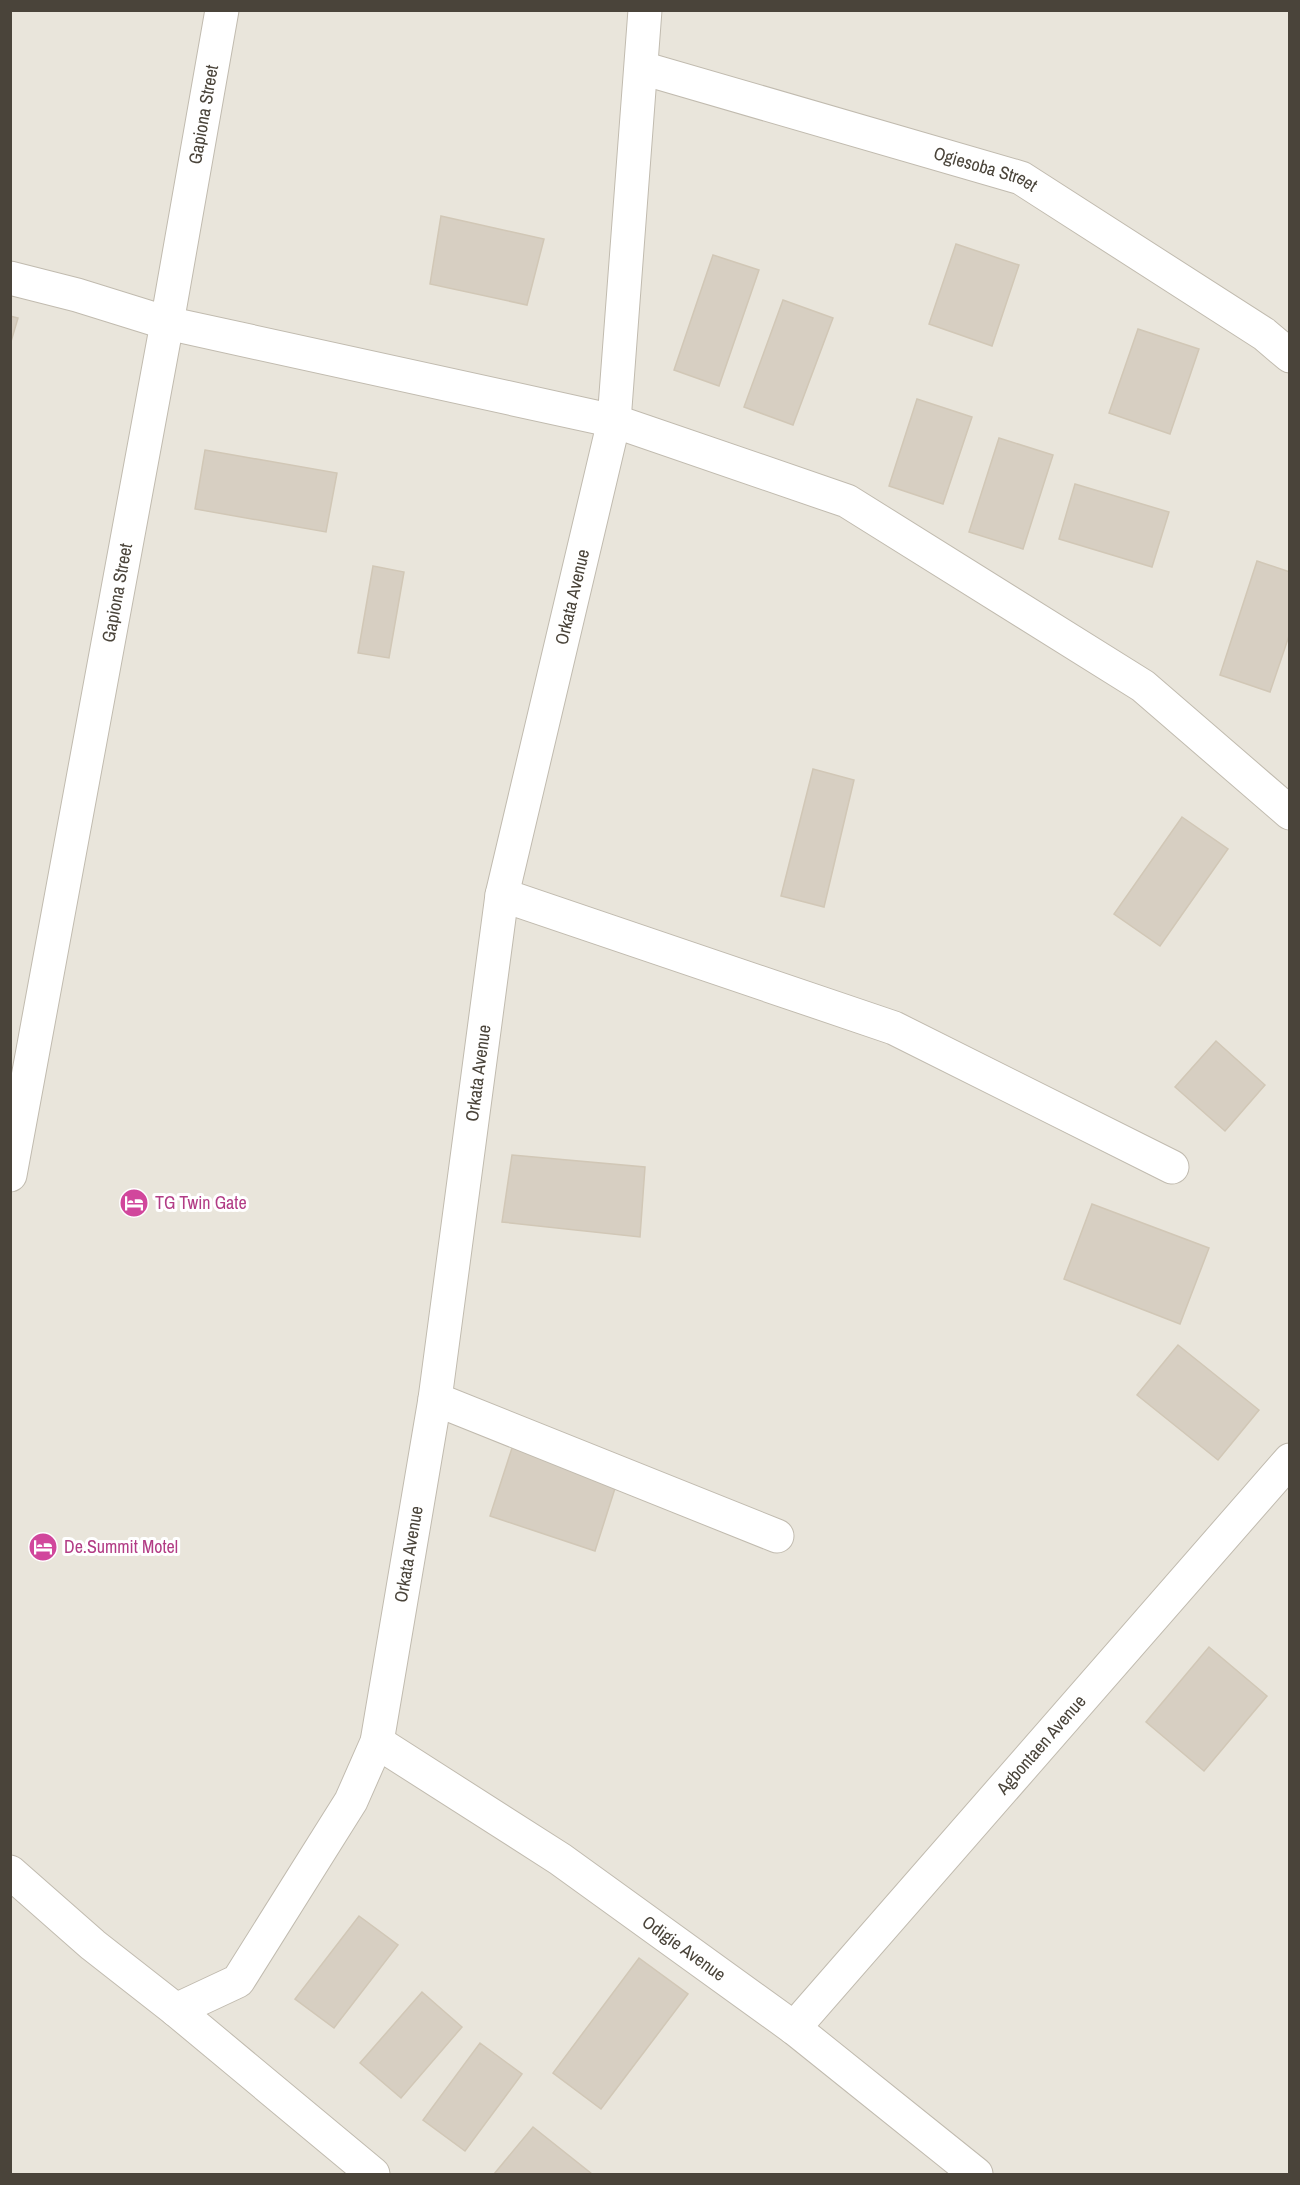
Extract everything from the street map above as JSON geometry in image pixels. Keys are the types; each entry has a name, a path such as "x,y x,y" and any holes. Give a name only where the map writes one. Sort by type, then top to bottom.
{"street":[{"name":"Gapiona Street","path":"10,1175 167,323 222,10"},
{"name":"Orkata Avenue","path":"177,2010 238,1981 351,1801 377,1742 435,1399 502,896 614,421 645,10"},
{"name":"Ogiesoba Street","path":"642,68 1021,178 1264,334 1290,356"},
{"path":"10,278 77,295 167,323 614,421 847,501 1143,686 1290,813"},
{"path":"502,896 894,1028 1172,1167"},
{"path":"435,1399 777,1536"},
{"name":"Agbontaen Avenue","path":"794,2028 1290,1460"},
{"name":"Odigie Avenue","path":"377,1742 561,1859 794,2028 976,2175"},
{"path":"10,1872 93,1945 177,2010 374,2175"}],"shaded area":[{"path":"11,11 1289,11 1289,2174 11,2174"}],"building":[{"path":"441,216 544,239 527,305 430,284"},
{"path":"956,244 1019,265 992,346 929,324"},
{"path":"713,255 759,270 719,386 674,370"},
{"path":"783,300 833,318 793,425 744,407"},
{"path":"10,316 18,318 10,345"},
{"path":"1138,329 1199,349 1170,434 1109,413"},
{"path":"917,399 972,417 943,504 889,486"},
{"path":"999,438 1053,455 1023,549 969,532"},
{"path":"205,450 337,473 326,532 195,509"},
{"path":"1075,484 1169,512 1152,567 1059,539"},
{"path":"1257,561 1290,572 1290,633 1270,692 1220,675"},
{"path":"373,566 404,572 389,658 358,653"},
{"path":"813,769 854,780 824,907 781,896"},
{"path":"1182,817 1228,849 1160,946 1114,914"},
{"path":"1216,1041 1265,1085 1225,1131 1175,1087"},
{"path":"512,1155 645,1167 640,1237 502,1222"},
{"path":"1092,1204 1209,1248 1180,1324 1064,1279"},
{"path":"1178,1345 1259,1410 1218,1460 1137,1395"},
{"path":"513,1445 618,1479 595,1551 490,1516"},
{"path":"1209,1647 1267,1696 1204,1771 1146,1722"},
{"path":"359,1916 398,1945 334,2028 295,1999"},
{"path":"639,1958 688,1994 601,2109 553,2073"},
{"path":"422,1992 462,2027 401,2098 360,2063"},
{"path":"480,2043 522,2074 465,2151 423,2120"},
{"path":"533,2127 592,2174 494,2174"}],"place":[{"name":"TG Twin Gate","path":"134,1203"},
{"name":"De.Summit Motel","path":"43,1547"}]}
